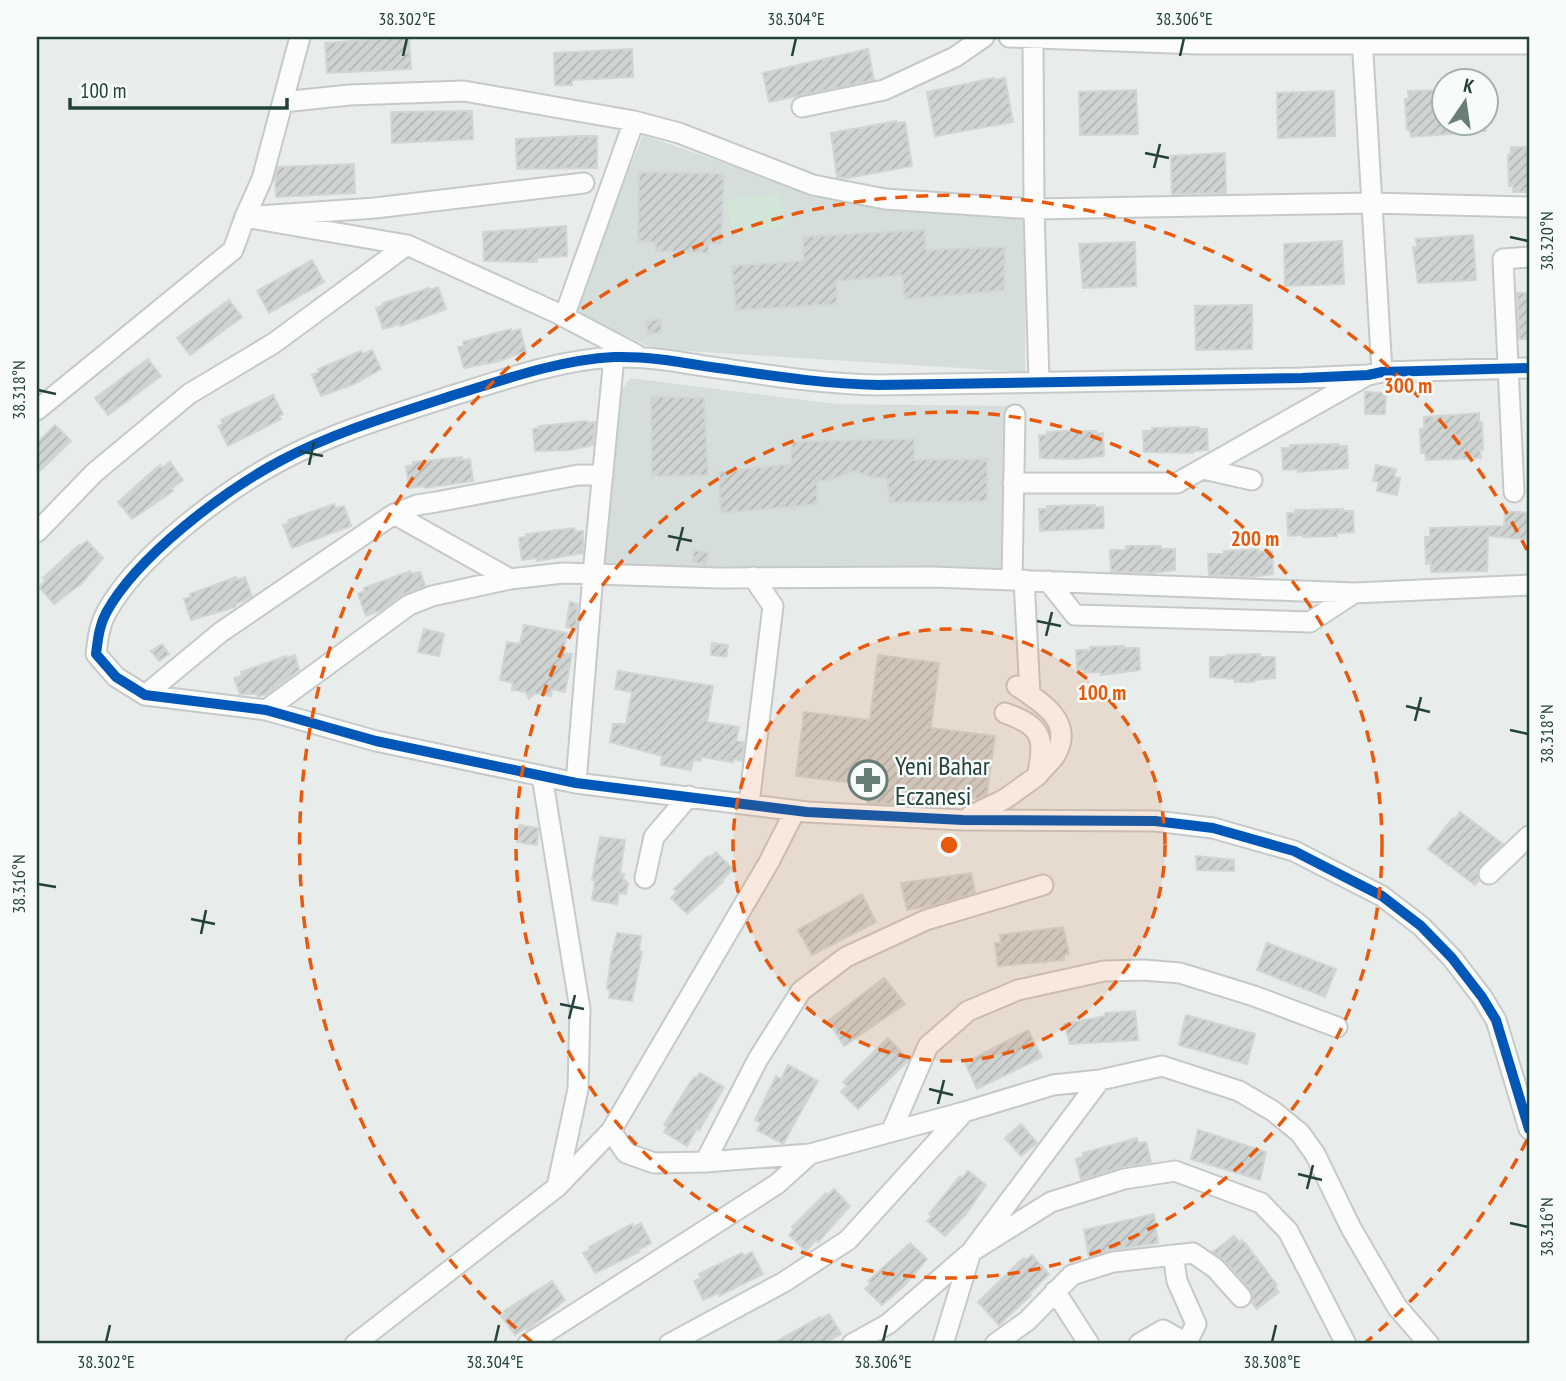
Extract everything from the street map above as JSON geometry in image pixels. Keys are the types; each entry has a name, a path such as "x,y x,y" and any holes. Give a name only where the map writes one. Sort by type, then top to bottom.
{"street":[{"path":"37,410 233,250 262,179 300,37"},
{"path":"802,107 884,90 956,58 984,37"},
{"path":"1009,37 1529,44"},
{"path":"1033,38 1039,381"},
{"path":"1362,40 1372,203 1375,373"},
{"path":"283,102 349,95 464,91 634,121 679,133 813,185 885,199 1034,209 1372,203 1529,207"},
{"path":"564,317 634,121"},
{"path":"245,217 375,208 584,183"},
{"path":"245,217 407,245 564,317 640,357"},
{"path":"37,532 94,473 189,394 274,343 407,245"},
{"path":"1519,484 1507,369 1503,259 1529,257"},
{"path":"576,783 614,357"},
{"path":"1529,369 843,385 640,357 580,360 422,405 329,439 282,460 224,497 155,552 127,583 106,613 99,630 96,654 116,677 145,695 266,710 376,741 576,783 795,811 963,820 1155,821 1213,828 1294,851 1382,896 1421,926 1452,958 1482,998 1502,1037 1518,1099 1529,1129"},
{"path":"1013,483 1177,483 1375,373"},
{"path":"963,820 1005,799 1037,776 1056,754 1062,734 1055,714 1024,690 1013,483 1015,415"},
{"path":"1203,469 1252,480"},
{"path":"145,695 221,632 394,514 417,505 449,499 578,475 603,475"},
{"path":"394,514 510,579"},
{"path":"266,710 409,604 432,596 510,579 564,573 1018,580 1354,593 1529,585"},
{"path":"749,804 772,606 754,577"},
{"path":"1048,581 1075,615 1310,622 1354,593"},
{"path":"1005,713 1026,721 1037,732 1042,752 1037,776"},
{"path":"542,776 580,1009 578,1089 557,1187"},
{"path":"645,878 654,837 689,796"},
{"path":"355,1344 557,1187 611,1130 769,862 795,811"},
{"path":"1489,874 1529,836"},
{"path":"705,1162 758,1059 801,991 846,957 926,920 1043,885"},
{"path":"892,1130 928,1046 968,1011 1018,990 1104,971 1180,973 1254,996 1337,1027"},
{"path":"611,1130 626,1153 654,1163 810,1154 964,1112 1053,1084 1100,1080 1161,1066 1240,1091 1273,1111 1300,1133 1315,1154 1351,1228 1397,1307 1429,1344"},
{"path":"943,1344 971,1252 1100,1080"},
{"path":"669,1344 784,1283 848,1240 964,1112"},
{"path":"528,1344 777,1184 810,1154"},
{"path":"852,1344 888,1324 971,1252 1051,1202 1124,1179 1175,1171 1261,1203 1288,1231 1346,1344"},
{"path":"995,1344 1027,1321 1072,1275 1102,1265 1193,1253 1215,1268 1241,1297"},
{"path":"1139,1344 1163,1330 1188,1343 1196,1324 1177,1281 1173,1255"},
{"path":"1055,1291 1089,1344"}],"shaded area":[{"path":"643,135 831,200 1026,220 1025,372 654,349 572,310"},
{"path":"630,378 836,404 1010,406 1004,573 605,566 619,394"}],"green space":[{"path":"781,194 784,228 731,233 728,199"}],"building":[{"path":"409,37 411,69 327,73 325,43"},
{"path":"632,49 633,77 572,80 572,85 555,85 554,53"},
{"path":"868,49 874,80 769,102 763,73"},
{"path":"1005,78 1013,122 935,136 927,92"},
{"path":"1136,90 1138,134 1080,135 1079,92"},
{"path":"1430,90 1430,135 1411,137 1410,130 1407,130 1405,99 1409,99 1408,91"},
{"path":"1334,91 1335,136 1278,138 1277,93"},
{"path":"472,111 473,139 392,143 391,112"},
{"path":"896,121 905,122 912,166 848,178 837,177 831,133"},
{"path":"597,136 597,168 517,169 516,139"},
{"path":"1511,147 1529,147 1529,192 1513,192 1513,186 1509,186 1508,155 1511,154"},
{"path":"1225,153 1226,193 1172,194 1171,156"},
{"path":"354,164 355,193 276,197 275,177 278,167"},
{"path":"639,172 724,174 721,244 709,243 708,253 656,251 656,242 638,241"},
{"path":"566,226 567,256 536,258 537,262 484,261 483,232"},
{"path":"924,230 926,250 1005,247 1004,290 905,299 902,275 836,281 837,304 736,310 732,266 804,261 803,237"},
{"path":"1473,235 1476,280 1418,283 1413,247 1417,247 1416,239"},
{"path":"1342,241 1344,284 1285,286 1284,244"},
{"path":"1135,242 1136,286 1083,288 1079,244"},
{"path":"312,260 324,282 269,313 257,291"},
{"path":"438,287 446,309 400,326 383,329 376,308 383,303"},
{"path":"1517,293 1529,293 1529,339 1519,339"},
{"path":"229,300 242,317 190,355 177,338"},
{"path":"1252,305 1252,349 1196,350 1195,306"},
{"path":"660,319 662,332 648,334 646,321"},
{"path":"511,329 512,332 520,329 526,351 499,361 464,368 458,347 464,346 463,342"},
{"path":"372,350 381,369 354,384 321,396 312,375 319,372 318,369 361,351 363,354"},
{"path":"148,359 161,376 108,415 95,398"},
{"path":"1365,392 1386,393 1385,414 1365,414"},
{"path":"273,395 283,414 279,416 281,419 228,446 218,426 223,424 221,420"},
{"path":"651,397 704,398 708,475 652,476"},
{"path":"1479,413 1479,422 1482,422 1481,458 1426,460 1425,453 1421,453 1420,429 1424,429 1424,417"},
{"path":"595,422 593,445 570,450 535,451 533,429"},
{"path":"55,425 71,441 37,474 37,443"},
{"path":"1152,428 1207,429 1208,450 1193,453 1144,452 1143,431 1152,431"},
{"path":"1065,431 1103,433 1104,456 1040,458 1039,435"},
{"path":"914,439 914,460 987,459 987,501 890,502 887,478 853,471 830,480 817,481 817,504 721,513 719,472 791,464 792,442"},
{"path":"1290,445 1347,446 1348,468 1298,472 1298,469 1283,470 1282,448 1290,448"},
{"path":"462,457 462,460 470,459 473,481 409,488 406,466 414,465 413,462"},
{"path":"170,462 183,480 171,489 173,491 132,519 118,502 160,465 162,468"},
{"path":"1376,465 1396,469 1394,477 1400,478 1397,495 1377,491 1379,482 1373,481"},
{"path":"334,504 336,508 344,506 351,526 292,548 283,525 289,523 288,520"},
{"path":"1047,506 1103,507 1104,528 1040,531 1039,509 1047,509"},
{"path":"1295,510 1353,511 1354,532 1337,533 1337,536 1288,536 1287,513 1295,513"},
{"path":"1505,511 1529,513 1527,539 1488,536 1487,571 1431,572 1431,563 1426,564 1425,537 1430,537 1430,528 1504,526"},
{"path":"574,528 575,532 583,531 583,553 537,561 537,558 522,560 519,538 527,537 526,534"},
{"path":"87,541 103,558 81,584 54,604 39,587 45,581 43,578"},
{"path":"1126,546 1161,546 1161,549 1175,549 1175,570 1153,573 1111,572 1110,550 1126,550"},
{"path":"1258,549 1258,552 1272,551 1273,574 1250,577 1209,575 1208,554"},
{"path":"694,550 709,553 706,565 692,562"},
{"path":"410,571 411,574 420,572 425,586 402,595 381,610 366,616 358,594 365,591 364,588"},
{"path":"236,577 237,580 245,577 252,596 235,607 191,620 184,599 191,597 190,594"},
{"path":"570,602 578,604 576,629 566,627"},
{"path":"524,625 567,633 563,653 572,654 565,692 552,689 551,696 535,693 529,699 526,692 512,690 513,683 500,680 507,642 520,644"},
{"path":"424,629 444,634 439,656 418,652"},
{"path":"712,643 728,645 726,657 711,655"},
{"path":"162,644 169,654 159,661 151,651"},
{"path":"1124,646 1139,648 1140,670 1101,675 1101,672 1084,673 1084,670 1077,670 1076,650"},
{"path":"1260,654 1260,657 1275,657 1275,678 1235,682 1235,679 1210,677 1210,657"},
{"path":"295,655 299,670 268,693 258,697 257,694 240,694 234,678 242,676 241,672"},
{"path":"878,655 939,663 931,728 995,736 987,794 977,799 915,791 913,805 867,803 869,785 796,776 804,712 870,720"},
{"path":"618,671 713,686 707,722 739,727 736,741 744,742 742,761 701,757 701,761 693,760 691,770 661,765 662,756 610,742 613,724 626,724 632,692 615,689"},
{"path":"1460,812 1503,844 1480,866 1477,871 1479,880 1475,885 1428,849"},
{"path":"519,825 538,828 537,845 517,842"},
{"path":"600,837 625,840 620,873 624,874 623,879 628,883 626,894 619,893 617,904 592,900 595,880 592,880"},
{"path":"716,852 733,869 721,881 723,882 687,914 671,898 677,892 674,889 708,856 709,858"},
{"path":"1196,856 1234,860 1234,871 1197,870"},
{"path":"971,873 975,893 907,910 901,883"},
{"path":"862,894 876,922 812,955 798,930"},
{"path":"1063,927 1069,954 1064,955 1064,960 998,966 995,943 1001,943 1000,935"},
{"path":"617,933 641,936 639,951 642,952 632,1001 609,998 610,990 607,989"},
{"path":"1267,943 1336,969 1325,997 1257,970"},
{"path":"884,978 905,1004 844,1046 828,1021"},
{"path":"1135,1011 1138,1040 1070,1044 1064,1024 1105,1016 1105,1013"},
{"path":"1186,1015 1255,1034 1247,1064 1179,1045"},
{"path":"1028,1030 1042,1057 977,1089 965,1063"},
{"path":"888,1038 909,1060 858,1109 841,1092 847,1086 843,1082"},
{"path":"788,1065 818,1081 783,1144 757,1130 761,1123 755,1120 776,1076 781,1079"},
{"path":"700,1073 724,1087 687,1146 664,1132 667,1127 664,1125 691,1081"},
{"path":"1021,1124 1037,1143 1021,1156 1005,1138"},
{"path":"1198,1130 1266,1152 1260,1180 1191,1159"},
{"path":"1137,1138 1138,1143 1146,1142 1151,1162 1121,1167 1081,1180 1076,1159 1083,1157 1083,1153"},
{"path":"968,1171 986,1185 966,1214 945,1236 927,1221 932,1216 929,1214 960,1176 962,1178"},
{"path":"834,1189 850,1206 818,1242 816,1240 806,1251 789,1235 794,1229 792,1227 826,1193 828,1195"},
{"path":"1154,1214 1158,1243 1111,1250 1089,1257 1084,1230"},
{"path":"641,1223 651,1243 638,1250 639,1252 595,1273 583,1253 590,1250 589,1247 632,1224 633,1227"},
{"path":"1234,1236 1239,1242 1241,1240 1245,1243 1277,1285 1275,1287 1279,1292 1257,1309 1252,1303 1253,1295 1250,1289 1224,1260 1213,1252"},
{"path":"910,1243 927,1259 905,1285 882,1305 865,1289 871,1283 868,1281"},
{"path":"752,1252 763,1274 719,1296 718,1293 703,1300 694,1281 701,1278 699,1274 742,1253 744,1256"},
{"path":"1032,1255 1049,1274 999,1325 978,1302 1019,1262"},
{"path":"552,1281 565,1300 527,1330 525,1328 515,1335 501,1316 504,1311"},
{"path":"829,1314 841,1334 823,1344 772,1344 820,1317 821,1319"}],"cycle path":[{"path":"1529,368 1382,372 1302,378 878,385 790,378 648,358 614,357 573,362 513,377 366,424 322,441 258,474 209,507 138,569 106,613 100,628 96,654 116,677 145,695 266,710 376,741 576,783 807,812 963,820 1155,821 1213,828 1294,851 1382,896 1421,926 1452,958 1496,1020 1529,1129"}],"place":[{"name":"Yeni Bahar Eczanesi","path":"868,780"}]}
